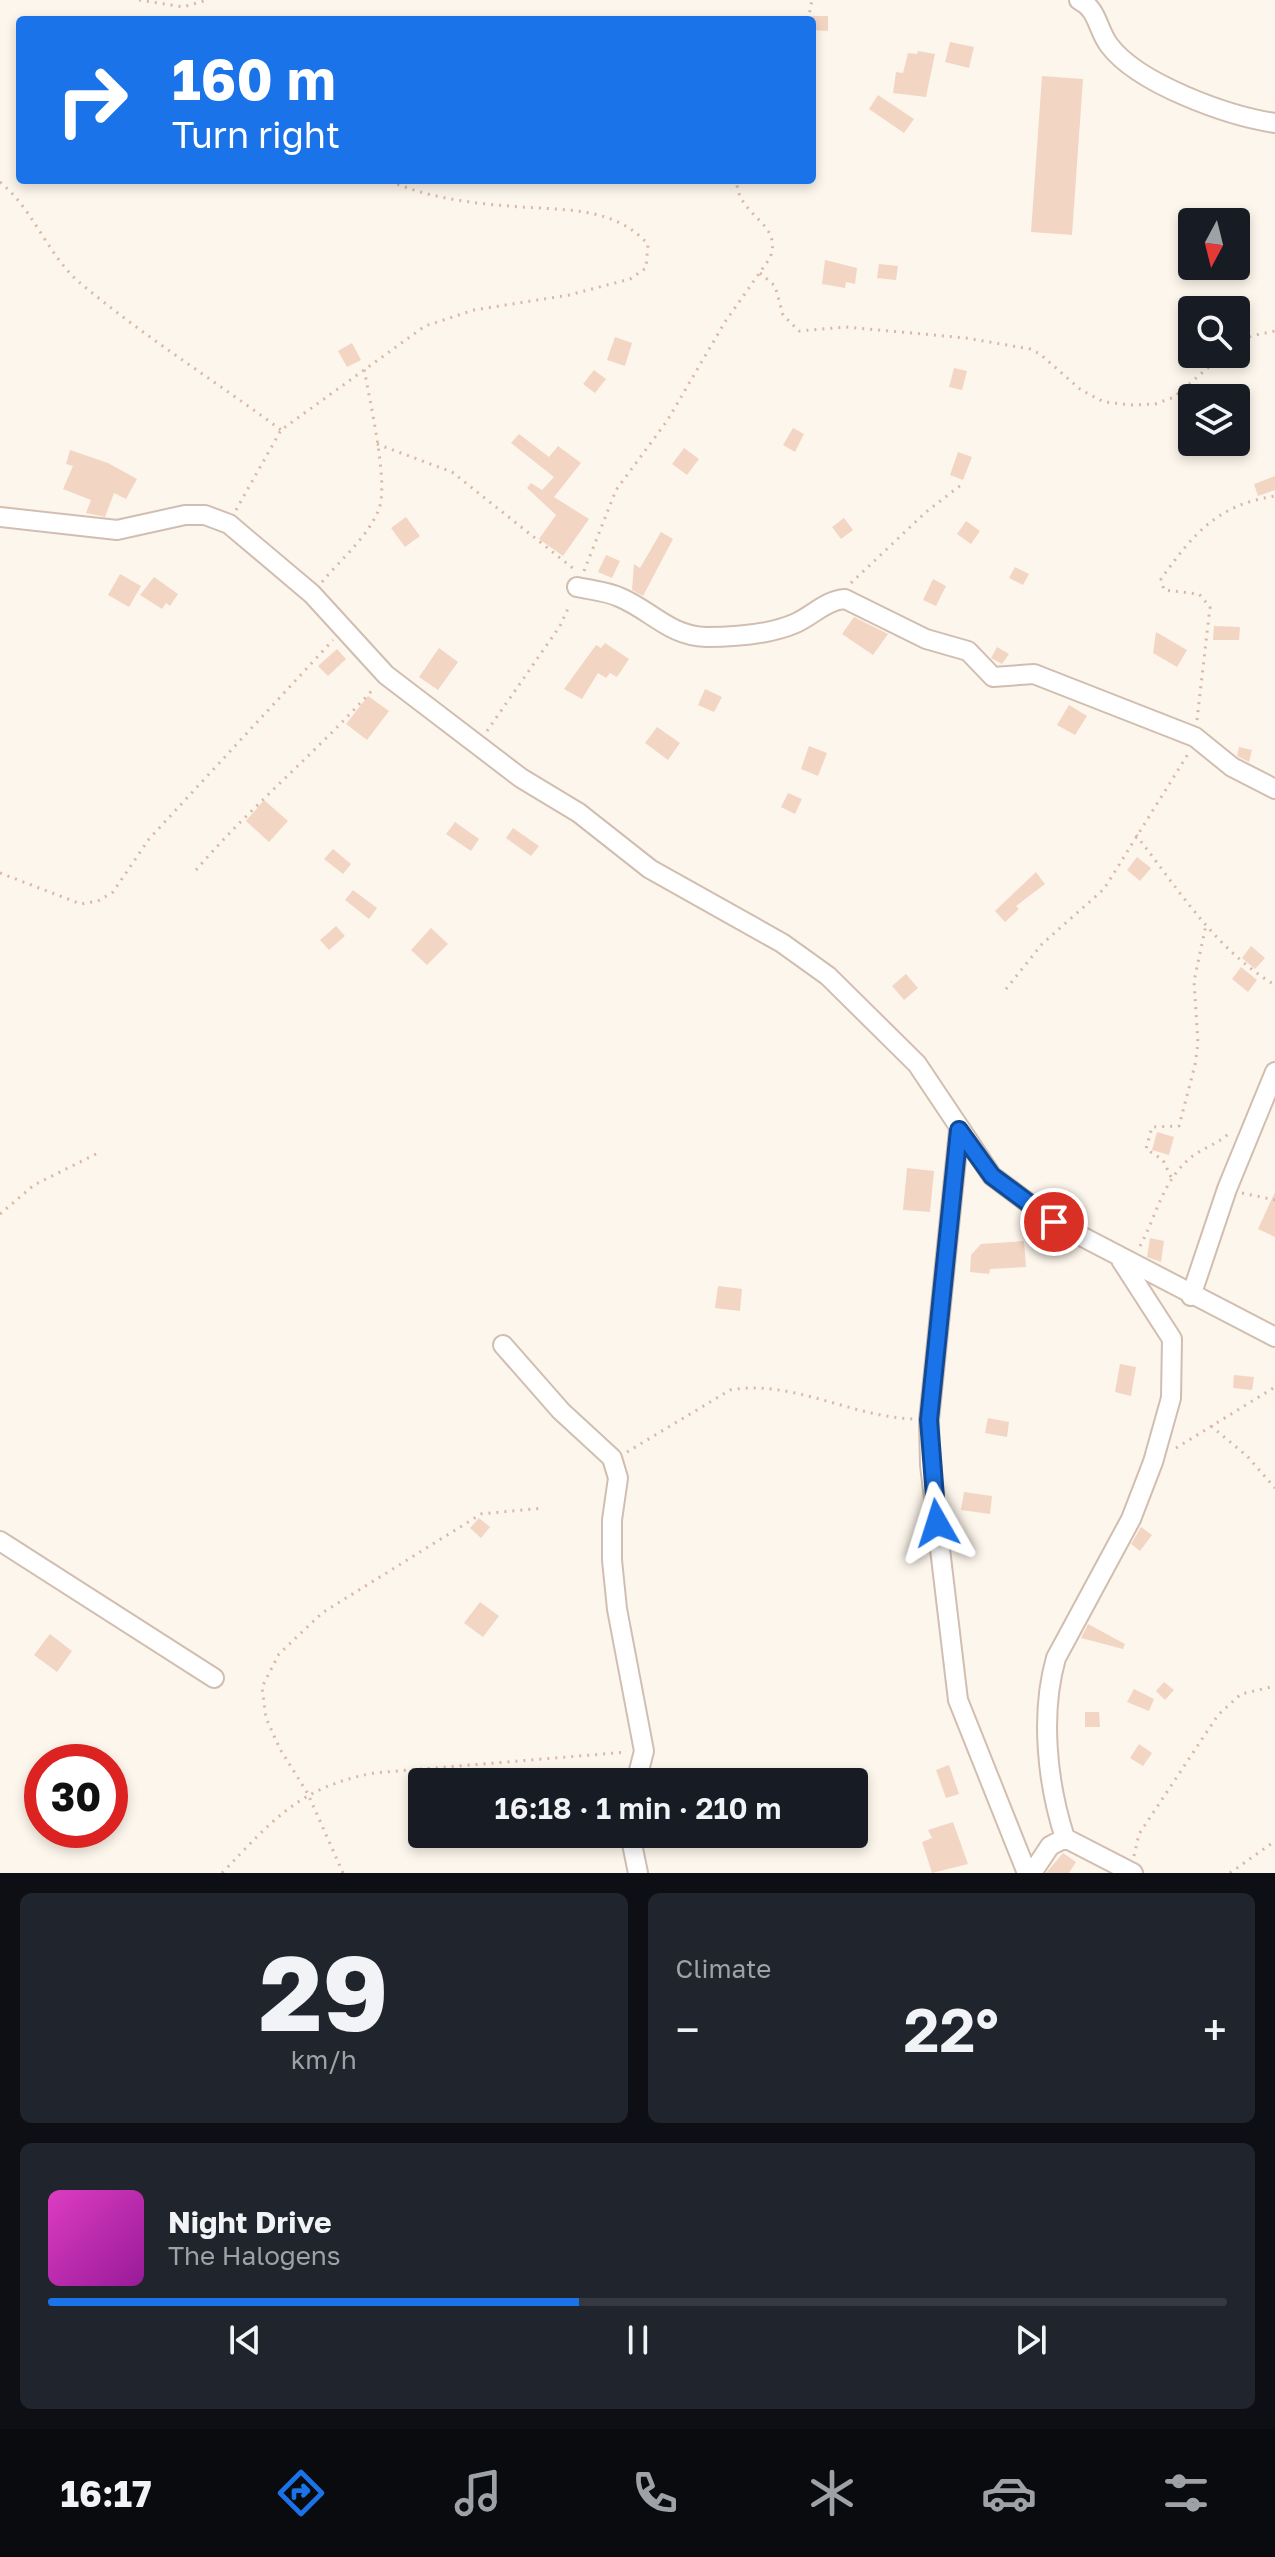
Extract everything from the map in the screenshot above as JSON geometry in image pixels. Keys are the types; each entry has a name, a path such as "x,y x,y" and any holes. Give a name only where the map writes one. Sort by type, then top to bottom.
{"street":[{"path":"1079,0 1090,5 1109,46 1143,73 1215,110 1275,123"},
{"path":"0,517 117,530 185,515 205,515 229,524 312,594 386,675 521,778 579,813 650,869 782,943 828,976 917,1064 992,1176 1054,1222 1191,1296 1275,1337"},
{"path":"577,587 620,597 662,625 683,634 705,637 765,632 795,624 834,600 845,599 926,639 968,651 993,677 1034,674 1195,737 1232,767 1275,789"},
{"path":"1191,1296 1227,1189 1275,1072"},
{"path":"959,1130 929,1420 930,1465 958,1700 1029,1873 1050,1846 1065,1838"},
{"path":"1124,1259 1172,1339 1171,1398 1153,1462 1131,1519 1064,1638 1048,1683 1051,1785 1065,1838 1131,1872"},
{"path":"503,1345 561,1411 612,1458 618,1478 612,1520 617,1609 644,1751 640,1768"},
{"path":"0,1541 214,1678"},
{"path":"633,1848 638,1873"}],"path":[{"path":"139,0 183,7 207,0"},
{"path":"0,182 28,212 60,262 78,281 171,353 281,430"},
{"path":"229,524 281,430 425,326 474,310 569,295 630,279 646,268 648,244 636,231 611,216 575,210 507,206 410,191 396,184"},
{"path":"377,444 452,472 582,575 616,490 667,421 725,322 760,273 774,247 764,224 739,202 738,184"},
{"path":"760,273 775,286 783,315 799,331 846,327 966,338 1030,349 1081,390 1104,402 1155,404 1174,397 1208,368"},
{"path":"1250,337 1275,331"},
{"path":"312,594 370,527 381,506 377,444 364,368"},
{"path":"834,600 926,512 961,485"},
{"path":"1006,989 1042,944 1104,889 1180,771 1195,737 1210,607 1199,594 1164,590 1161,579 1185,546 1220,513 1246,501 1275,496"},
{"path":"479,743 560,626 577,587"},
{"path":"0,873 81,904 98,901 113,892 149,839 345,628"},
{"path":"196,870 236,824 341,725 386,675"},
{"path":"1136,835 1206,925 1248,969 1275,985"},
{"path":"1171,1177 1163,1160 1146,1149 1152,1127 1179,1126 1185,1113 1198,1043 1194,981 1206,925"},
{"path":"1124,1259 1171,1177 1191,1157 1226,1136 1234,1127"},
{"path":"0,1214 34,1185 96,1154"},
{"path":"1227,1189 1275,1200"},
{"path":"612,1458 630,1451 730,1390 746,1387 766,1386 868,1414 929,1420"},
{"path":"1153,1462 1275,1387"},
{"path":"1211,1426 1247,1456 1275,1488"},
{"path":"343,1873 308,1794 280,1749 266,1718 262,1687 279,1654 322,1613 481,1514 544,1508"},
{"path":"1131,1872 1139,1834 1218,1715 1241,1694 1275,1686"},
{"path":"222,1873 263,1830 308,1794 335,1780 374,1773 644,1751"},
{"path":"1230,1873 1275,1841"}],"building":[{"path":"816,16 828,16 828,31 816,30"},
{"path":"950,42 974,47 969,68 945,62"},
{"path":"918,51 935,54 926,97 893,93 896,72 903,73 908,53 917,54"},
{"path":"1042,76 1083,79 1072,235 1031,232"},
{"path":"878,95 914,119 904,133 869,109"},
{"path":"825,260 857,268 855,284 846,282 845,288 822,284"},
{"path":"879,264 898,266 896,280 877,278"},
{"path":"615,337 632,343 625,366 607,360"},
{"path":"352,343 361,360 347,367 338,351"},
{"path":"954,368 967,371 962,390 949,387"},
{"path":"594,370 606,379 595,393 583,384"},
{"path":"793,428 804,434 795,452 783,445"},
{"path":"519,434 549,457 558,446 581,463 554,497 589,519 563,556 539,539 556,515 527,488 531,483 542,490 554,477 511,443"},
{"path":"684,448 699,459 687,475 672,464"},
{"path":"70,450 108,463 137,479 126,499 114,493 105,517 86,513 91,500 63,489 73,466 66,464"},
{"path":"958,452 972,457 963,480 950,475"},
{"path":"1275,476 1275,490 1258,496 1254,484"},
{"path":"406,517 420,536 405,547 391,528"},
{"path":"844,518 853,530 841,539 832,527"},
{"path":"966,521 980,531 971,544 957,534"},
{"path":"661,532 673,539 643,596 632,590 634,564 640,568"},
{"path":"606,555 620,561 612,578 598,572"},
{"path":"1015,567 1029,574 1023,585 1009,578"},
{"path":"120,574 141,586 129,607 108,595"},
{"path":"154,577 178,594 170,606 166,603 162,609 140,595"},
{"path":"933,579 946,586 936,606 923,600"},
{"path":"854,617 888,634 873,655 842,634"},
{"path":"1214,626 1240,627 1239,640 1213,640"},
{"path":"1156,632 1187,650 1177,667 1153,653"},
{"path":"605,643 629,659 617,677 610,673 606,678 598,673 582,699 564,689 596,645 601,648"},
{"path":"997,647 1009,654 1002,664 991,658"},
{"path":"439,648 458,662 438,690 419,677"},
{"path":"337,649 346,659 328,676 318,666"},
{"path":"705,689 722,697 714,712 698,705"},
{"path":"368,696 389,711 367,740 346,724"},
{"path":"1069,705 1087,716 1075,735 1057,725"},
{"path":"657,727 680,743 668,760 645,743"},
{"path":"809,746 827,753 818,776 801,769"},
{"path":"1239,747 1252,750 1249,762 1237,756"},
{"path":"788,793 802,799 795,814 781,807"},
{"path":"264,800 288,821 269,842 246,821"},
{"path":"455,822 479,839 471,851 446,834"},
{"path":"513,828 539,846 531,856 506,838"},
{"path":"333,849 351,864 343,874 324,859"},
{"path":"1137,857 1151,868 1140,881 1127,870"},
{"path":"1036,872 1045,884 1016,906 1019,909 1005,922 995,911"},
{"path":"353,890 377,908 369,919 345,900"},
{"path":"336,926 345,936 329,950 320,940"},
{"path":"431,928 448,944 427,965 411,950"},
{"path":"1251,946 1265,958 1255,969 1242,958"},
{"path":"1241,967 1257,980 1248,992 1232,979"},
{"path":"906,974 918,988 904,1000 892,986"},
{"path":"1157,1132 1174,1137 1169,1155 1152,1150"},
{"path":"907,1168 934,1171 930,1212 903,1210"},
{"path":"1275,1192 1275,1237 1258,1229"},
{"path":"1150,1238 1164,1241 1161,1262 1147,1257"},
{"path":"1024,1241 1026,1267 990,1269 989,1274 970,1272 971,1255 981,1244"},
{"path":"718,1286 742,1289 740,1311 715,1308"},
{"path":"1120,1364 1136,1367 1131,1396 1115,1392"},
{"path":"1234,1375 1254,1377 1252,1390 1233,1388"},
{"path":"988,1418 1009,1422 1007,1437 985,1433"},
{"path":"964,1492 992,1496 990,1514 961,1510"},
{"path":"479,1518 490,1527 481,1538 470,1528"},
{"path":"1141,1527 1152,1535 1140,1551 1131,1544"},
{"path":"480,1602 499,1616 483,1637 464,1623"},
{"path":"1088,1624 1125,1644 1123,1649 1081,1638"},
{"path":"50,1634 72,1651 57,1672 34,1655"},
{"path":"1164,1682 1174,1690 1165,1700 1156,1691"},
{"path":"1134,1689 1154,1699 1149,1711 1127,1702"},
{"path":"1085,1712 1099,1712 1100,1727 1085,1727"},
{"path":"1139,1744 1152,1753 1143,1766 1130,1758"},
{"path":"949,1765 959,1794 946,1798 936,1770"},
{"path":"953,1822 968,1864 932,1873 922,1842 932,1838 928,1830"},
{"path":"1063,1853 1076,1862 1069,1873 1046,1873"}],"route":[{"path":"937,1523 930,1465 929,1420 959,1130 992,1176 1054,1222"}]}
